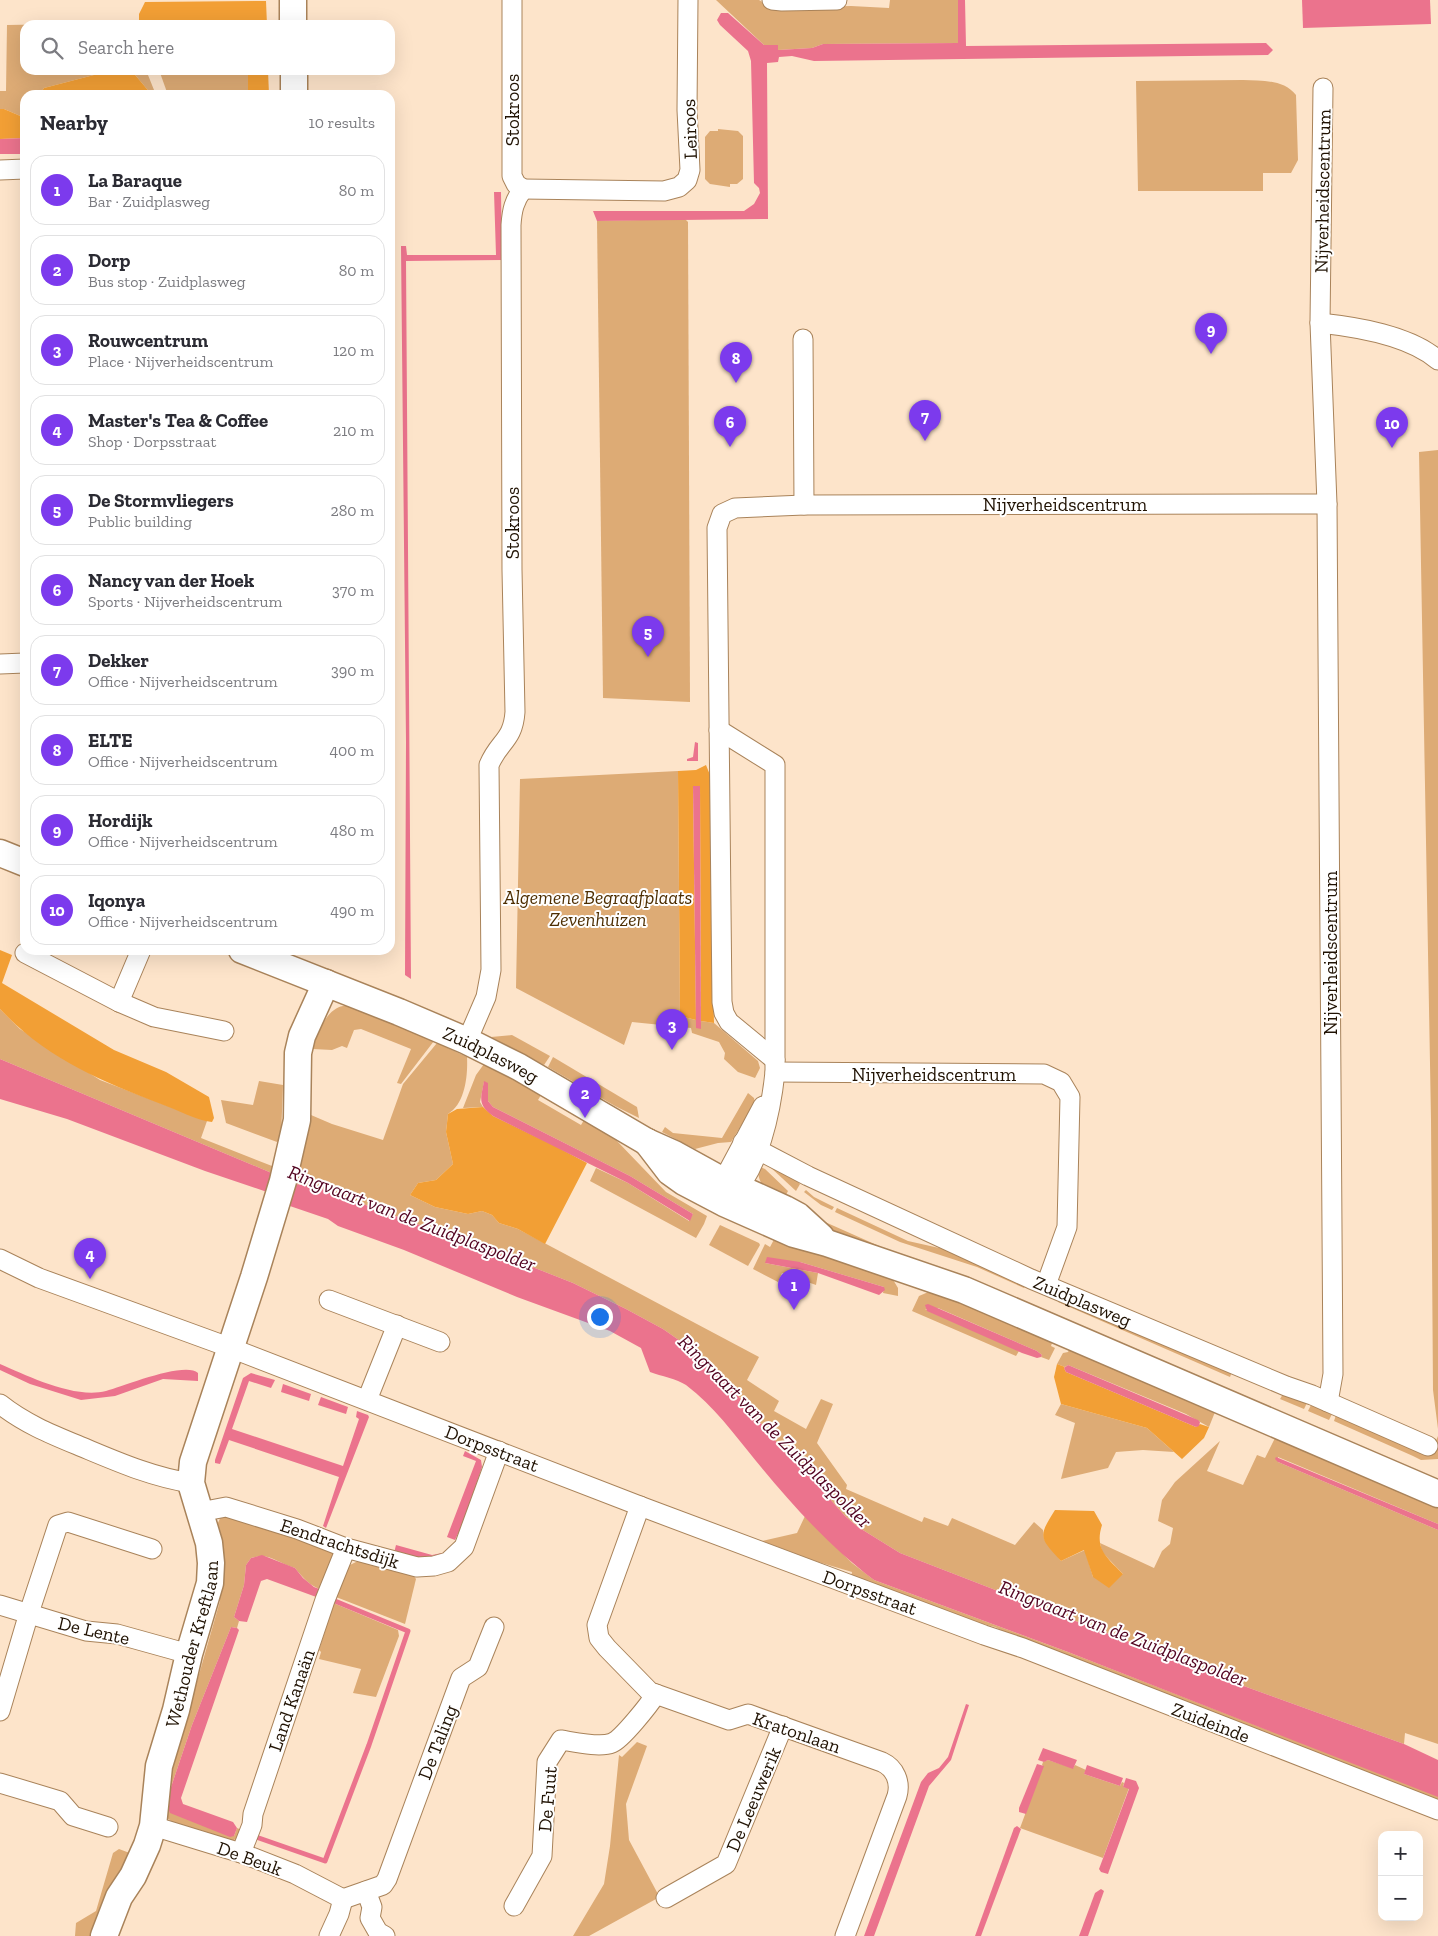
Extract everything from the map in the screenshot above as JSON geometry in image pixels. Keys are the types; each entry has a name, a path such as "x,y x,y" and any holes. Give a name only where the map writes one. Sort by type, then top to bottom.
{"main road":[{"path":"293,0 293,20"},
{"path":"294,75 294,90"},
{"path":"0,853 20,861"},
{"name":"Zuidplasweg","path":"271,955 326,983 439,1028 519,1067 647,1142 674,1154 728,1191 798,1216 827,1243 964,1290 1438,1494"},
{"name":"Wethouder Kreftlaan","path":"104,1936 119,1896 141,1861 153,1826 159,1766 210,1583 211,1563 209,1544 191,1483 193,1462 280,1190 297,1120 298,1053 302,1036 326,983"}],"street":[{"name":"Stokroos","path":"467,1041 486,997 491,970 489,764 492,757 511,733 514,725 511,225 512,208 516,198 523,189 516,184 512,176 512,0"},
{"name":"Leiroos","path":"523,189 664,191 679,187 687,180 690,170 687,110 688,0"},
{"path":"772,0 837,0"},
{"name":"Nijverheidscentrum","path":"1323,88 1320,323 1327,504 1332,1364 1328,1402"},
{"path":"0,170 20,169"},
{"path":"1320,323 1354,327 1411,343 1438,360"},
{"path":"803,339 804,505"},
{"name":"Nijverheidscentrum","path":"1046,1284 1067,1227 1070,1097 1061,1082 1044,1074 775,1074 729,1022 724,1013 716,528 722,514 735,508 804,505 1327,504"},
{"path":"0,664 20,663"},
{"path":"719,730 775,765 775,1074 769,1114 728,1191"},
{"path":"29,955 120,1002 154,1017 224,1031"},
{"path":"120,1002 139,955"},
{"name":"Zuidplasweg","path":"751,1146 808,1176 1046,1284 1428,1446"},
{"name":"Dorpsstraat","path":"0,1259 39,1278 230,1348 984,1636"},
{"path":"329,1300 440,1342"},
{"path":"367,1400 397,1325"},
{"path":"0,1404 33,1426 55,1437 164,1479 191,1483"},
{"name":"Eendrachtsdijk","path":"200,1512 226,1506 297,1529 346,1548 417,1567 434,1566 448,1562 464,1547 499,1450"},
{"name":"Kratonlaan","path":"640,1506 597,1625 600,1638 607,1648 650,1692 729,1720 748,1714 890,1766 898,1783 897,1796 845,1936"},
{"path":"0,1712 29,1613 58,1525 68,1522 152,1549"},
{"name":"Land Kanaän","path":"241,1852 252,1825 253,1814 326,1596 346,1548"},
{"name":"De Lente","path":"0,1605 86,1631 117,1634 189,1654"},
{"name":"De Taling","path":"366,1892 383,1885 387,1879 461,1678 478,1667 494,1627"},
{"name":"Zuideinde","path":"984,1636 1023,1648 1438,1810"},
{"name":"De Fuut","path":"514,1906 542,1856 548,1762 561,1740 601,1745 612,1743 643,1713 656,1694"},
{"name":"De Leeuwerik","path":"666,1898 726,1864 783,1726"},
{"path":"0,1783 60,1801 73,1816 108,1827"},
{"name":"De Beuk","path":"153,1826 241,1852 295,1874 343,1899"},
{"path":"330,1936 343,1899 366,1892 372,1907 370,1918 378,1932 385,1936"}],"green space":[{"path":"716,0 759,0 777,8 851,6 889,8 890,0 958,0 958,43 823,44 812,48 778,50 778,45 764,45"},
{"path":"7,25 20,25 20,75 94,75 44,88 43,90 20,90 20,116 0,109 0,91 6,91"},
{"path":"135,75 148,75 154,90 148,90"},
{"path":"161,75 248,75 248,90 166,90"},
{"path":"1243,80 1279,83 1296,95 1298,160 1291,173 1263,173 1263,191 1138,191 1136,81"},
{"path":"718,129 738,131 743,136 743,179 737,184 730,184 730,187 710,184 705,179 705,137 710,131 718,131"},
{"path":"685,219 688,222 690,702 603,698 597,221"},
{"path":"1438,450 1438,1429 1433,1390 1431,1119 1419,452"},
{"name":"Algemene Begraafplaats Zevenhuizen","path":"678,771 680,1016 696,1020 696,1028 701,1028 701,1021 714,1023 758,1061 760,1068 755,1078 738,1072 724,1059 725,1053 719,1042 692,1033 691,1028 632,1022 624,1045 516,988 520,779"},
{"path":"348,1006 434,1041 401,1084 397,1083 411,1049 361,1029 354,1030 347,1048 342,1046 332,1050 313,1049 317,1036 327,1017 337,1008"},
{"path":"0,1009 20,1029 100,1080 207,1121 201,1138 272,1166 274,1174 0,1059"},
{"path":"512,1035 550,1056 544,1065 491,1037"},
{"path":"437,1043 467,1057 466,1081 462,1097 448,1114 446,1132 453,1164 436,1180 418,1183 410,1195 435,1207 468,1214 482,1211 492,1215 499,1223 518,1229 759,1357 747,1380 779,1401 774,1411 806,1429 821,1399 833,1404 817,1443 847,1485 846,1489 922,1522 924,1517 948,1526 952,1518 1015,1545 1034,1522 1043,1530 1044,1539 1061,1561 1085,1550 1093,1577 1123,1574 1102,1552 1100,1543 1154,1568 1162,1551 1170,1544 1173,1528 1158,1521 1162,1500 1175,1482 1220,1441 1207,1471 1243,1485 1257,1455 1265,1458 1276,1436 1438,1502 1438,1524 1278,1457 1278,1462 1438,1530 1438,1744 1405,1733 1404,1744 1241,1685 900,1553 858,1527 845,1516 804,1470 789,1457 725,1380 686,1345 663,1329 573,1283 507,1257 322,1189 291,1183 311,1115 332,1124 383,1140 403,1084"},
{"path":"553,1057 637,1107 639,1118 548,1067"},
{"path":"484,1064 541,1095 538,1100 581,1125 584,1120 616,1140 666,1192 707,1216 696,1238 590,1181 596,1168 628,1183 689,1221 693,1214 630,1176 493,1107 488,1101 488,1084 484,1082 480,1102 483,1107 463,1108 476,1075"},
{"path":"259,1081 283,1085 281,1137 277,1142 226,1123 221,1100 253,1105"},
{"path":"748,1093 754,1098 755,1103 731,1142 695,1149 662,1132 665,1127 673,1133 722,1138"},
{"path":"758,1166 765,1169 788,1191 782,1203 761,1183"},
{"path":"769,1166 780,1166 800,1184 796,1191"},
{"path":"806,1190 814,1197 834,1207 832,1210 821,1205 804,1192"},
{"path":"837,1208 908,1241 957,1252 1027,1283 1024,1288 977,1267 900,1242 835,1212"},
{"path":"816,1218 888,1250 838,1239"},
{"path":"720,1225 759,1243 760,1245 748,1266 709,1245"},
{"path":"778,1232 892,1278 898,1288 898,1296 883,1293 884,1287 800,1262 765,1263 818,1273 816,1285 782,1273 778,1282 753,1269 765,1244 770,1247"},
{"path":"933,1290 1048,1340 1052,1343 1051,1346 1055,1348 1049,1360 1041,1357 1042,1355 1037,1351 938,1308 925,1309 1019,1351 1016,1356 912,1311 919,1296"},
{"path":"1060,1298 1232,1372 1230,1377 1058,1302"},
{"path":"1069,1350 1215,1412 1209,1427 1186,1414 1068,1365 1065,1367 1057,1364 1063,1353"},
{"path":"1283,1394 1307,1403 1304,1409 1280,1399"},
{"path":"1061,1404 1147,1428 1174,1452 1143,1450 1116,1452 1108,1468 1061,1479 1075,1423 1055,1415"},
{"path":"1311,1405 1332,1414 1329,1420 1308,1411"},
{"path":"1336,1415 1430,1455 1438,1436 1438,1459 1421,1460 1334,1421"},
{"path":"222,1514 325,1546 333,1553 334,1565 322,1590 307,1581 295,1568 269,1557 251,1558 246,1565 244,1585 234,1617 239,1621 237,1628 231,1627 192,1725 169,1793 167,1805 234,1836 237,1828 244,1831 240,1837 232,1841 200,1830 174,1824 162,1813 188,1691 194,1692 220,1601 213,1598 217,1543 222,1542 217,1525"},
{"path":"805,1516 852,1563 874,1580 1068,1652 1438,1796 1438,1803 1021,1640 995,1627 962,1619 851,1578 852,1572 815,1561 762,1541 797,1533"},
{"path":"360,1560 413,1575 416,1579 405,1624 331,1595 346,1567"},
{"path":"331,1602 398,1630 399,1636 376,1697 353,1693 361,1669 319,1659 321,1652 319,1650 326,1628 321,1626"},
{"path":"637,1742 647,1746 626,1804 629,1840 659,1896 589,1936 573,1936 604,1884 610,1846 619,1755 622,1757"},
{"path":"1048,1760 1073,1768 1075,1765 1086,1770 1084,1774 1120,1786 1122,1782 1124,1783 1123,1787 1129,1788 1103,1858 1020,1828 1043,1762"},
{"path":"119,1849 135,1855 95,1936 75,1936 76,1923 96,1911 113,1853"}],"shaded area":[{"path":"958,0 965,0 966,46 1266,43 1273,50 1268,55 814,61 792,56 779,57 778,62 767,63 768,219 597,221 593,211 744,211 754,204 760,193 759,188 754,183 751,61 748,51 720,25 717,20 721,13 728,13 764,45 778,45 778,50 812,48 823,44 958,43"},
{"path":"1302,0 1430,0 1431,24 1303,28"},
{"path":"266,1 267,20 139,20 139,14 145,2"},
{"path":"94,75 135,75 148,90 43,90 44,88"},
{"path":"248,75 268,75 269,90 248,90"},
{"path":"0,109 20,116 20,138 0,139"},
{"path":"20,138 20,154 0,154 0,139"},
{"path":"494,192 501,192 502,260 406,261 411,979 405,975 406,742 401,246 406,246 407,255 496,255"},
{"path":"695,742 698,743 698,761 687,761 687,759 693,757"},
{"path":"706,765 712,780 714,1023 701,1021 700,786 693,786 696,1020 680,1016 678,771 696,770"},
{"path":"693,786 700,786 701,1029 696,1028"},
{"path":"0,950 12,955 2,983 114,1050 166,1072 209,1097 214,1118 212,1122 193,1117 95,1077 36,1042 0,1009"},
{"path":"0,1059 274,1174 291,1183 322,1189 507,1257 573,1283 626,1309 663,1329 686,1345 725,1380 789,1457 804,1470 845,1516 858,1527 900,1553 1241,1685 1404,1744 1438,1760 1438,1797 1068,1652 874,1580 842,1554 812,1524 783,1493 706,1402 686,1385 674,1379 650,1372 641,1348 610,1331 517,1297 404,1250 338,1226 328,1219 284,1204 270,1193 205,1171 67,1119 0,1099"},
{"path":"484,1081 488,1083 488,1101 493,1107 630,1176 693,1214 690,1221 628,1183 493,1116 484,1108 481,1101"},
{"path":"483,1107 493,1116 587,1163 545,1244 518,1229 499,1223 492,1215 482,1211 468,1214 435,1207 410,1195 418,1183 436,1180 453,1164 446,1132 448,1114 457,1109"},
{"path":"767,1257 800,1262 884,1287 885,1290 879,1295 818,1273 765,1263"},
{"path":"928,1304 1037,1351 1042,1355 1037,1358 1022,1353 927,1311 925,1305"},
{"path":"0,1364 37,1380 80,1392 106,1391 168,1372 181,1370 191,1370 198,1373 198,1381 163,1379 115,1396 81,1400 30,1384 0,1370"},
{"path":"1057,1364 1065,1367 1066,1372 1196,1427 1200,1424 1209,1427 1204,1438 1182,1459 1147,1428 1061,1404 1054,1377"},
{"path":"1068,1365 1198,1420 1200,1422 1199,1426 1196,1427 1066,1372 1064,1368"},
{"path":"251,1373 275,1380 271,1388 249,1381 232,1429 343,1466 359,1419 356,1417 357,1411 369,1417 326,1528 323,1526 339,1477 229,1440 220,1464 215,1463 243,1378"},
{"path":"283,1384 311,1394 309,1401 281,1392"},
{"path":"321,1397 348,1407 346,1414 318,1405"},
{"path":"465,1451 481,1460 482,1467 464,1521 455,1540 447,1537 476,1461 463,1456"},
{"path":"1276,1457 1438,1524 1438,1530 1278,1462 1275,1459"},
{"path":"1055,1510 1094,1511 1102,1525 1100,1534 1101,1547 1108,1558 1123,1574 1109,1588 1093,1577 1084,1550 1061,1561 1048,1547 1043,1537 1046,1526"},
{"path":"396,1545 432,1555 447,1552 427,1557 409,1556 394,1553"},
{"path":"262,1555 295,1568 314,1587 322,1590 319,1598 267,1579 261,1581 247,1622 239,1621 234,1617 244,1585 246,1565 251,1558"},
{"path":"231,1627 239,1630 181,1798 183,1804 233,1822 237,1828 234,1836 230,1837 170,1813 167,1805 169,1793 192,1725"},
{"path":"966,1704 969,1705 951,1760 929,1786 874,1936 864,1936 921,1782 928,1773 939,1768 948,1757"},
{"path":"1043,1748 1077,1760 1073,1769 1048,1760 1044,1762 1038,1760"},
{"path":"1037,1764 1044,1766 1026,1814 1019,1812 1019,1808"},
{"path":"1087,1765 1123,1778 1120,1786 1084,1774"},
{"path":"1126,1778 1136,1781 1139,1788 1108,1874 1101,1872 1099,1869 1129,1789 1123,1787"},
{"path":"1017,1826 1021,1829 981,1936 975,1936 1014,1828"},
{"path":"1101,1889 1104,1891 1088,1936 1079,1936 1095,1893"}],"waterway":[{"path":"256,1837 325,1861 369,1745 408,1631 330,1599"}],"place":[{"name":"Hordijk","path":"1211,354"},
{"name":"ELTE","path":"736,383"},
{"name":"Dekker","path":"925,441"},
{"name":"Nancy van der Hoek","path":"730,447"},
{"name":"Iqonya","path":"1392,448"},
{"name":"De Stormvliegers","path":"648,657"},
{"name":"Rouwcentrum","path":"672,1050"},
{"name":"Dorp","path":"585,1118"},
{"name":"Master's Tea & Coffee","path":"90,1279"},
{"name":"La Baraque","path":"794,1310"}],"water label":[{"name":"Ringvaart van de Zuidplaspolder","path":"412,1218"},
{"name":"Ringvaart van de Zuidplaspolder","path":"775,1431"},
{"name":"Ringvaart van de Zuidplaspolder","path":"1123,1633"}]}
